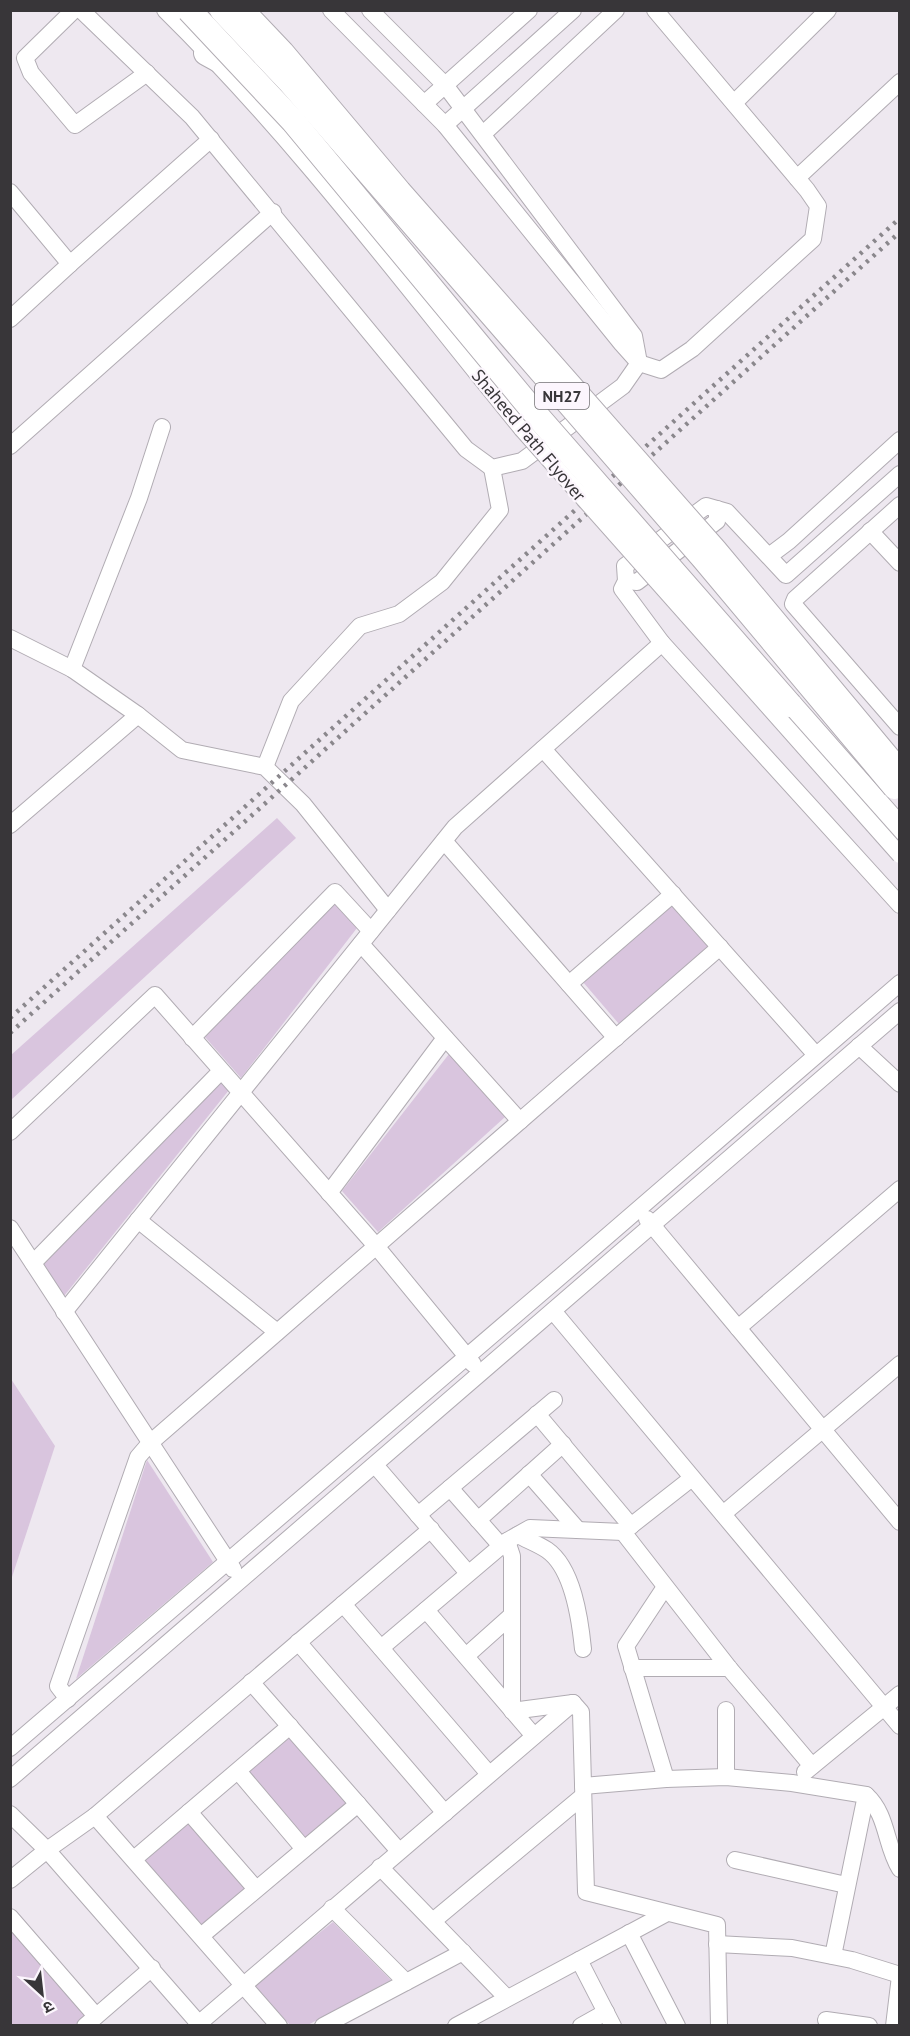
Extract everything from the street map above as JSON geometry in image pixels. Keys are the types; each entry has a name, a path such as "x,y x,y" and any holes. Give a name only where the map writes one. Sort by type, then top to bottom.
{"highway":[{"name":"Shaheed Path Flyover","path":"189,10 293,121 539,418 900,830"},
{"name":"NH27","path":"222,10 323,121 898,783"},
{"path":"268,32 281,73"},
{"path":"206,53 253,78"},
{"path":"323,121 362,141"},
{"path":"790,705 821,767"}],"street":[{"path":"74,10 25,58 31,73 75,125 147,73"},
{"path":"81,10 192,117 273,212 466,449 492,468 500,510 442,582 399,614 360,626 291,701 265,767"},
{"name":"Shaheed Path Flyover","path":"165,10 265,114 522,429 900,855"},
{"path":"247,10 719,549 898,783"},
{"path":"331,10 445,125 639,363 661,370 692,349 813,239 818,206 655,10"},
{"path":"370,10 446,85 634,336 639,363 623,386 522,461 492,468"},
{"path":"424,104 529,10"},
{"path":"445,125 573,10"},
{"path":"483,134 616,10"},
{"path":"734,103 828,10"},
{"path":"797,178 900,82"},
{"path":"10,319 211,139"},
{"path":"10,192 70,264"},
{"path":"10,446 273,212"},
{"path":"72,669 139,498 162,427"},
{"path":"769,556 789,541 900,440"},
{"path":"900,474 786,574 727,512 706,506 625,566 626,581 622,589 662,643 900,906"},
{"path":"900,505 795,598 794,604 900,727"},
{"path":"870,531 900,563"},
{"path":"10,638 72,669 138,715 182,750 265,767 303,804 388,910"},
{"path":"64,1312 455,827 662,643"},
{"path":"10,825 138,715"},
{"path":"543,749 816,1055"},
{"path":"444,841 616,1038"},
{"path":"192,1038 335,892 366,937 445,1038 520,1122"},
{"path":"569,984 673,894"},
{"path":"68,1699 58,1686 138,1457 150,1443 720,947"},
{"path":"10,1748 900,983"},
{"path":"10,1132 155,995 376,1246 481,1374"},
{"path":"10,1779 900,1011"},
{"path":"329,1193 445,1038"},
{"path":"859,1046 900,1084"},
{"path":"33,1263 221,1071"},
{"path":"738,1328 900,1189"},
{"path":"639,1209 900,1522"},
{"path":"138,1220 277,1332"},
{"path":"10,1228 241,1581"},
{"path":"554,1311 900,1726"},
{"path":"723,1514 900,1364"},
{"path":"418,1515 554,1400"},
{"path":"537,1414 564,1444 627,1529 666,1587 729,1668 812,1766"},
{"path":"478,1520 564,1444"},
{"path":"375,1465 468,1573"},
{"path":"529,1474 578,1530"},
{"path":"381,1648 468,1573 508,1541 530,1528 627,1529 692,1478"},
{"path":"450,1488 478,1520 508,1541 548,1551 566,1572 583,1649"},
{"path":"10,1880 95,1816 431,1529"},
{"path":"508,1541 512,1556 512,1711"},
{"path":"666,1587 626,1646 666,1779"},
{"path":"343,1604 489,1774"},
{"path":"426,1610 534,1736"},
{"path":"465,1656 512,1615"},
{"path":"298,1642 445,1813"},
{"path":"632,1668 729,1668"},
{"path":"251,1682 399,1851"},
{"path":"792,1784 900,1694"},
{"path":"512,1711 573,1703"},
{"path":"10,1814 47,1850 152,1968 199,2025 243,1984 573,1703"},
{"path":"573,1703 581,1712 586,1892 717,1925 718,2025"},
{"path":"726,1710 726,1777"},
{"path":"134,1859 290,1726"},
{"path":"238,1771 304,1849"},
{"path":"433,1921 583,1791 666,1779 726,1777 866,1795 875,1803 880,1812 900,1869"},
{"path":"832,1956 866,1795"},
{"path":"201,1936 358,1804"},
{"path":"189,1812 256,1890"},
{"path":"95,1816 279,2025"},
{"path":"735,1860 846,1886"},
{"path":"381,1867 507,1998"},
{"path":"332,1908 406,1982"},
{"path":"456,2025 667,1913"},
{"path":"10,1917 90,2021 152,1968"},
{"path":"629,1933 677,2025"},
{"path":"717,1944 792,1948 852,1960 900,1975 894,2025"},
{"path":"323,2025 463,1952"},
{"path":"579,1960 610,2019 581,2025"},
{"path":"826,2020 869,2025"}],"shaded area":[{"path":"277,818 296,838 11,1100 11,1055"},
{"path":"335,903 357,928 241,1078 205,1037"},
{"path":"671,905 708,947 619,1024 583,982"},
{"path":"449,1054 505,1117 378,1232 342,1191"},
{"path":"221,1081 229,1090 64,1296 43,1265"},
{"path":"11,1379 55,1446 11,1580"},
{"path":"147,1460 213,1562 76,1679"},
{"path":"289,1736 349,1806 305,1843 245,1773"},
{"path":"188,1821 248,1891 202,1930 142,1861"},
{"path":"333,1922 391,1980 306,2026 290,2025 254,1985"},
{"path":"10,1925 89,2013 75,2025 11,2025"}],"railway":[{"path":"10,1018 900,218"},
{"path":"10,1033 900,232"}]}
